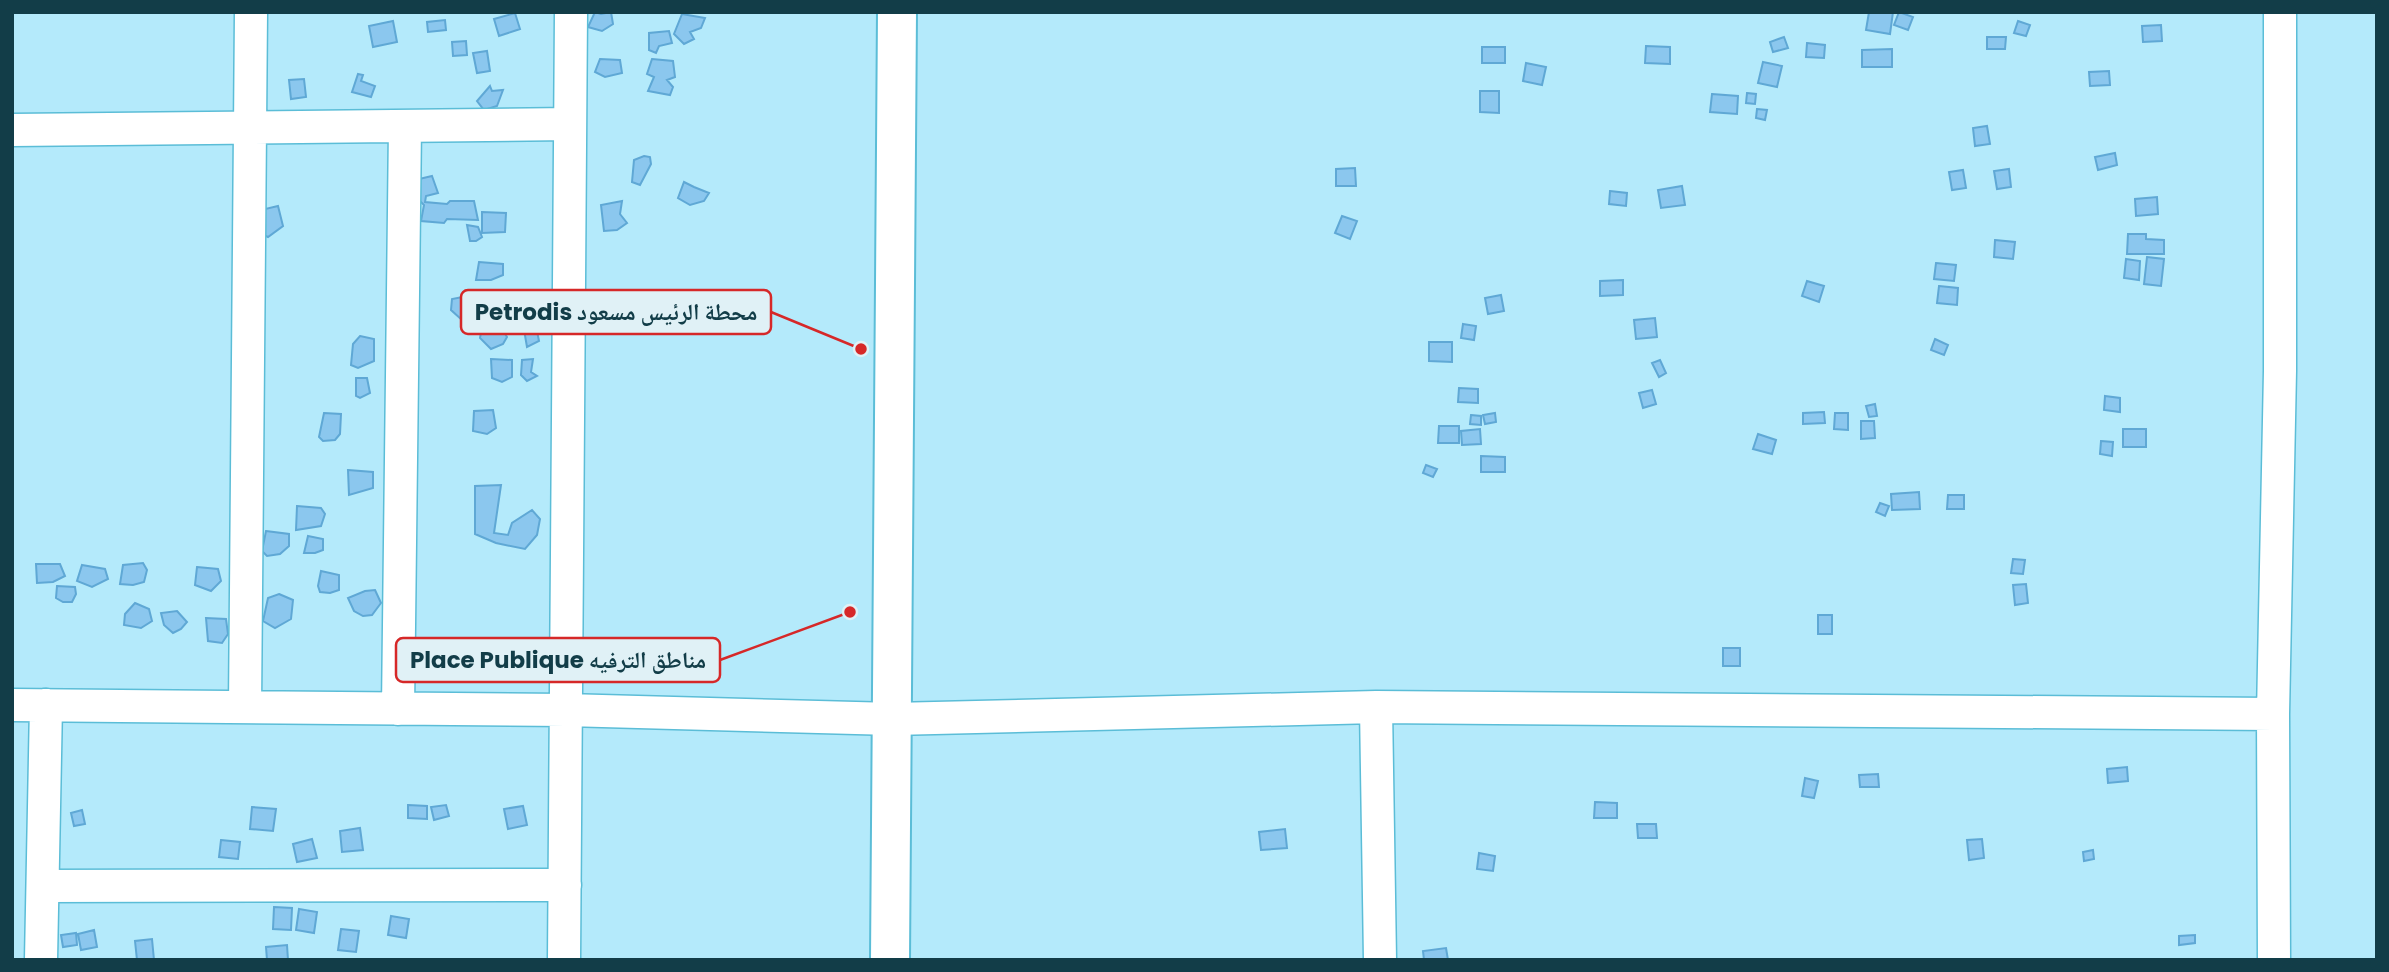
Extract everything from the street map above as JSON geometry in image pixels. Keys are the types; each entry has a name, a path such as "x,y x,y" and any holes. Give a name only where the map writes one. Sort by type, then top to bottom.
{"main road":[{"path":"890,960 897,12"}],"street":[{"path":"245,707 251,12"},
{"path":"564,960 571,12"},
{"path":"2274,960 2273,714 2280,371 2280,12"},
{"path":"12,130 570,124"},
{"path":"398,709 405,126"},
{"path":"12,705 566,710 892,719 1377,707 2273,714"},
{"path":"41,960 46,705"},
{"path":"1377,707 1380,960"},
{"path":"44,886 565,885"}],"building":[{"path":"595,12 611,12 613,24 602,31 588,27"},
{"path":"1869,12 1893,12 1890,34 1866,30"},
{"path":"1899,12 1913,17 1908,30 1894,25"},
{"path":"515,13 520,29 499,36 494,19"},
{"path":"682,14 705,18 701,28 690,32 694,39 684,44 674,34"},
{"path":"445,20 446,30 428,32 427,22"},
{"path":"393,21 397,42 373,47 369,26"},
{"path":"2018,21 2030,25 2026,36 2014,33"},
{"path":"2161,25 2162,41 2143,42 2142,26"},
{"path":"669,31 672,43 659,46 656,53 649,50 649,33"},
{"path":"1784,37 1788,48 1773,52 1770,42"},
{"path":"1987,37 2006,37 2005,49 1987,49"},
{"path":"466,41 467,55 453,56 452,42"},
{"path":"1807,43 1825,45 1824,58 1806,57"},
{"path":"1646,46 1670,47 1670,64 1645,63"},
{"path":"1482,47 1505,47 1505,63 1482,63"},
{"path":"1892,49 1892,67 1862,67 1862,50"},
{"path":"487,51 490,71 477,73 473,53"},
{"path":"600,59 620,60 622,73 605,77 595,72"},
{"path":"652,59 673,61 675,77 667,80 673,87 670,95 648,91 654,77 647,74"},
{"path":"1763,62 1782,66 1777,87 1758,83"},
{"path":"1526,63 1546,67 1542,85 1523,81"},
{"path":"2109,71 2110,85 2090,86 2089,72"},
{"path":"358,74 363,75 361,81 375,86 371,97 352,92"},
{"path":"304,79 306,97 291,99 289,80"},
{"path":"490,86 492,91 503,90 497,106 484,110 477,101"},
{"path":"1480,91 1499,91 1499,113 1480,112"},
{"path":"1747,93 1756,94 1755,104 1746,103"},
{"path":"1712,94 1738,96 1737,114 1710,112"},
{"path":"1757,109 1767,110 1765,120 1756,118"},
{"path":"1987,126 1990,144 1975,146 1973,128"},
{"path":"2115,153 2117,165 2098,170 2095,157"},
{"path":"650,157 651,164 640,185 632,182 634,160"},
{"path":"1355,168 1356,186 1336,186 1336,169"},
{"path":"2009,169 2011,187 1997,189 1994,171"},
{"path":"1963,170 1966,188 1952,190 1949,172"},
{"path":"432,176 438,193 426,196 425,202 447,204 450,201 474,201 478,220 447,219 444,223 421,221 424,205 418,199 419,179"},
{"path":"684,182 709,193 704,201 690,205 678,198"},
{"path":"1682,186 1685,205 1661,208 1658,190"},
{"path":"1610,191 1627,193 1626,206 1609,204"},
{"path":"2157,197 2158,214 2136,216 2135,199"},
{"path":"622,201 620,214 627,223 617,230 604,231 601,205"},
{"path":"278,206 283,226 268,237 257,232 265,209"},
{"path":"482,212 506,213 505,232 482,233"},
{"path":"1342,216 1357,221 1350,239 1335,233"},
{"path":"467,225 478,227 482,237 470,241"},
{"path":"2128,234 2146,234 2146,239 2164,240 2164,254 2127,254"},
{"path":"1995,240 2015,242 2013,259 1994,257"},
{"path":"2147,257 2164,259 2161,286 2144,284"},
{"path":"2126,259 2140,261 2139,280 2124,278"},
{"path":"479,262 503,264 503,275 491,280 476,280"},
{"path":"1936,263 1956,265 1954,281 1934,279"},
{"path":"1623,280 1623,295 1600,296 1600,281"},
{"path":"1807,281 1824,286 1819,302 1802,296"},
{"path":"1939,286 1958,288 1957,305 1937,303"},
{"path":"473,295 478,308 462,320 451,310 452,299"},
{"path":"1501,295 1504,311 1488,314 1485,298"},
{"path":"1655,318 1657,337 1636,339 1634,320"},
{"path":"535,321 539,341 527,347 523,324"},
{"path":"1463,324 1476,326 1474,340 1461,338"},
{"path":"482,327 504,332 507,337 503,344 491,349 480,338"},
{"path":"360,336 374,339 374,361 358,368 351,365 353,344"},
{"path":"1935,339 1948,345 1944,355 1931,350"},
{"path":"1429,342 1452,342 1452,362 1429,361"},
{"path":"491,359 512,360 512,377 502,382 492,378"},
{"path":"533,359 531,372 537,376 527,381 521,375 522,360"},
{"path":"1660,360 1666,373 1659,377 1652,363"},
{"path":"356,378 367,378 370,393 360,398 356,396"},
{"path":"1459,388 1478,389 1478,403 1458,402"},
{"path":"1652,390 1656,404 1643,408 1639,393"},
{"path":"2105,396 2120,398 2120,412 2104,410"},
{"path":"1875,404 1877,416 1869,417 1866,406"},
{"path":"493,410 496,428 487,434 473,431 474,411"},
{"path":"1824,412 1825,423 1803,424 1803,413"},
{"path":"324,413 341,414 340,434 335,440 323,441 319,437"},
{"path":"1495,413 1496,422 1485,424 1483,415"},
{"path":"1835,413 1848,413 1848,430 1834,429"},
{"path":"1471,415 1481,416 1481,425 1470,424"},
{"path":"1861,421 1874,421 1875,438 1861,439"},
{"path":"1439,426 1459,426 1459,443 1438,443"},
{"path":"1480,429 1481,444 1462,445 1461,431"},
{"path":"2123,429 2146,429 2146,447 2123,447"},
{"path":"1758,434 1776,440 1772,454 1753,449"},
{"path":"2101,441 2113,442 2112,456 2100,454"},
{"path":"1481,456 1505,457 1505,472 1481,472"},
{"path":"1426,465 1437,469 1433,477 1423,473"},
{"path":"348,470 373,472 373,488 349,495"},
{"path":"501,485 494,533 508,535 512,523 532,510 540,519 537,535 525,549 496,543 475,534 475,486"},
{"path":"1919,492 1920,509 1892,510 1891,494"},
{"path":"1948,495 1964,495 1964,509 1947,509"},
{"path":"1880,503 1889,506 1885,516 1876,512"},
{"path":"297,506 321,508 325,514 321,526 296,530"},
{"path":"266,531 289,534 289,546 280,554 267,556 262,551"},
{"path":"308,536 323,539 323,550 304,553"},
{"path":"2013,559 2025,560 2023,574 2011,573"},
{"path":"143,563 147,570 144,582 120,584 123,565"},
{"path":"36,564 60,564 65,576 53,582 37,583"},
{"path":"82,565 105,569 108,579 92,587 77,581"},
{"path":"197,567 218,569 221,581 211,591 195,585"},
{"path":"321,571 339,575 339,590 320,592 318,586"},
{"path":"2026,584 2028,603 2015,605 2013,585"},
{"path":"57,586 75,587 76,594 72,602 63,602 56,598"},
{"path":"375,590 381,603 372,615 363,616 354,611 348,598"},
{"path":"279,594 293,600 291,619 275,628 263,621 268,598"},
{"path":"135,603 149,609 152,621 141,628 124,625 125,614"},
{"path":"177,611 187,622 173,633 164,625 161,613"},
{"path":"1818,615 1832,615 1832,634 1818,634"},
{"path":"206,618 226,619 228,634 222,643 208,641"},
{"path":"1723,648 1740,648 1740,666 1723,666"},
{"path":"2127,767 2128,781 2108,783 2107,769"},
{"path":"1878,774 1879,787 1860,787 1859,775"},
{"path":"1805,778 1818,781 1814,798 1802,796"},
{"path":"1595,802 1617,803 1617,818 1594,818"},
{"path":"408,805 427,806 427,819 408,818"},
{"path":"446,805 449,816 434,820 431,807"},
{"path":"523,806 527,825 508,829 504,809"},
{"path":"252,807 276,809 273,831 250,829"},
{"path":"82,810 85,824 74,826 71,813"},
{"path":"1637,824 1656,824 1657,838 1638,838"},
{"path":"360,828 363,850 342,852 340,831"},
{"path":"1285,829 1287,848 1261,850 1259,832"},
{"path":"312,839 317,858 297,862 293,844"},
{"path":"1982,839 1984,858 1969,860 1967,840"},
{"path":"221,840 240,842 238,859 219,857"},
{"path":"2093,850 2094,859 2084,861 2083,852"},
{"path":"1479,853 1495,856 1493,871 1477,869"},
{"path":"274,907 292,908 291,930 273,929"},
{"path":"299,909 317,912 314,933 296,930"},
{"path":"391,916 409,919 406,938 388,935"},
{"path":"341,929 359,931 356,952 338,950"},
{"path":"94,930 97,947 81,950 78,934"},
{"path":"76,933 77,945 63,947 61,935"},
{"path":"2195,935 2195,943 2179,945 2179,936"},
{"path":"152,939 154,960 137,960 135,941"},
{"path":"287,945 288,960 267,960 266,947"},
{"path":"1446,948 1448,960 1424,960 1423,951"}],"place":[{"name":"Petrodis محطة الرئيس مسعود","path":"861,349"},
{"name":"Place Publique مناطق الترفيه","path":"850,612"}]}
